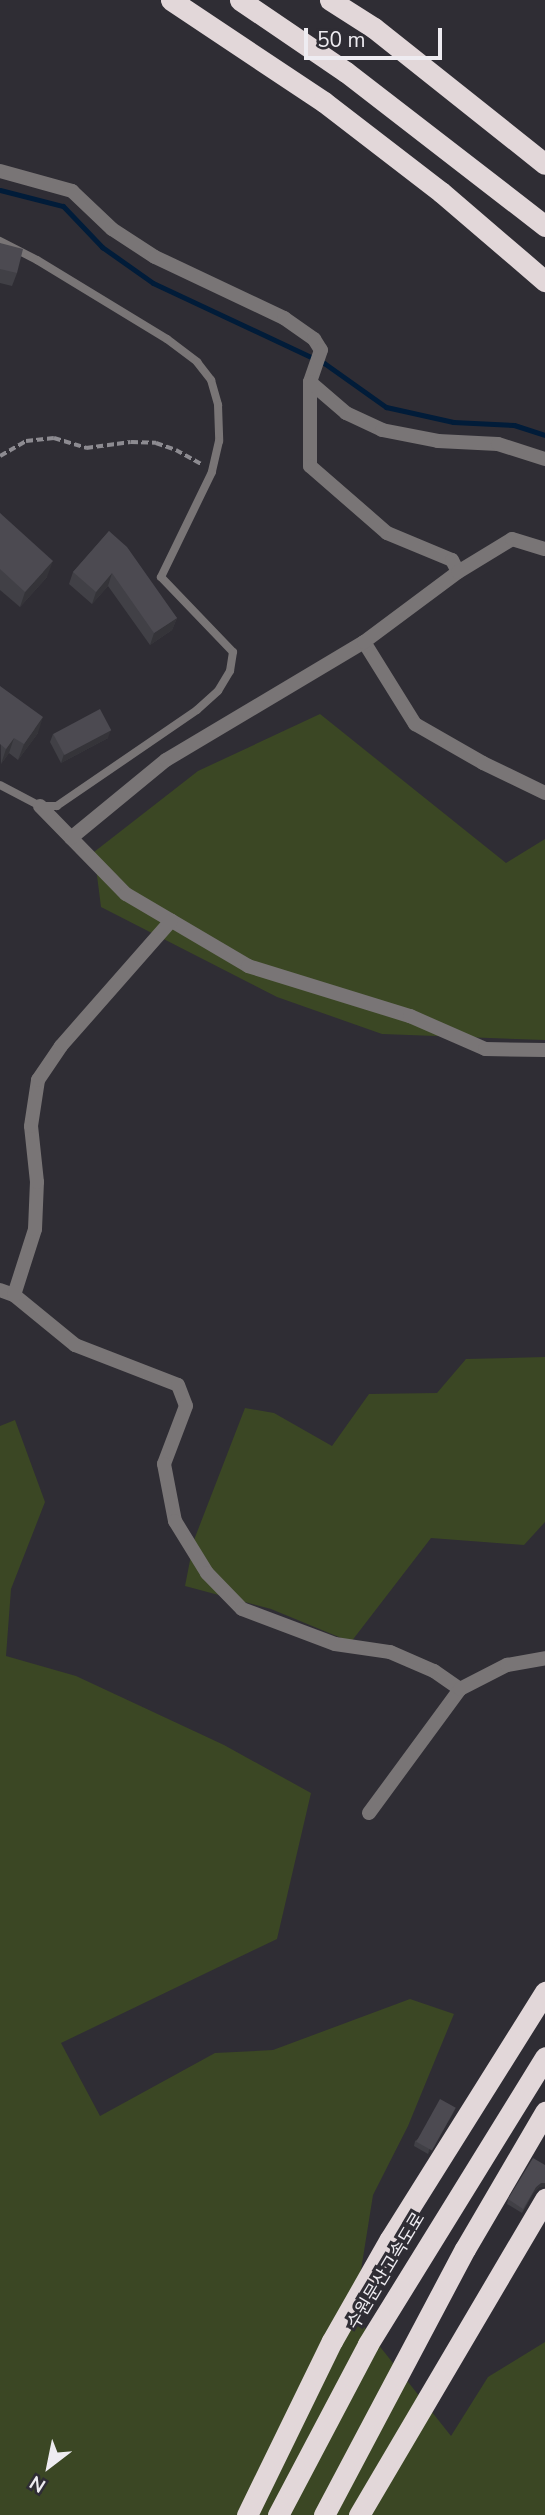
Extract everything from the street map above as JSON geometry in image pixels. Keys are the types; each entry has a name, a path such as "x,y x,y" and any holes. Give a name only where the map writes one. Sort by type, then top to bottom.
{"highway":[{"path":"171,0 324,102 391,152 545,281"},
{"path":"240,0 346,72 545,226"},
{"path":"330,0 374,28 545,164"},
{"path":"465,99 545,157"},
{"path":"391,152 545,294"},
{"path":"247,2515 332,2341 383,2250 446,2144 545,1992"},
{"name":"수원문산고속도로","path":"278,2515 368,2344 545,2057"},
{"path":"324,2515 465,2249 545,2112"},
{"path":"359,2515 545,2199"}],"street":[{"path":"0,171 72,191 113,229 155,257 284,318 314,339 321,350 312,378 310,466 387,533 452,560 458,572"},
{"path":"312,378 346,413 382,430 438,442 498,444 545,459"},
{"path":"71,838 166,760 364,642 458,572 512,539 544,549"},
{"path":"364,642 415,724 483,763 545,793"},
{"path":"40,806 126,894 248,966 410,1016 485,1049 545,1050"},
{"path":"172,920 61,1046 38,1080 31,1126 37,1181 35,1229 7,1293 75,1345 178,1385 186,1406 164,1464 175,1521 207,1573 242,1609 335,1644 390,1652 434,1671 460,1689"},
{"path":"369,1813 460,1689 507,1665 545,1658"}],"lane":[{"path":"0,241 126,312 197,362 211,380 218,405 219,442 212,472 162,578 233,652 230,671 218,691 197,710 127,756 83,792 57,806 40,806 0,785"}],"path":[{"path":"0,456 26,442 54,438 75,442 86,449 131,442 156,443 176,450 212,472"}],"green space":[{"path":"320,714 506,863 545,839 545,1040 382,1034 277,997 101,907 94,852 198,771"},
{"path":"545,1357 545,1522 524,1545 431,1538 351,1642 271,1609 185,1586 194,1540 245,1408 274,1413 332,1446 369,1394 437,1393 466,1359"},
{"path":"15,1420 45,1502 11,1589 6,1656 76,1676 224,1745 311,1793 277,1939 61,2043 100,2116 215,2053 273,2050 410,1999 454,2014 408,2126 373,2195 354,2314 451,2436 488,2377 545,2342 545,2515 0,2515 0,1426"}],"building":[{"path":"0,243 23,249 17,273 0,269"},
{"path":"0,513 53,561 25,592 0,569"},
{"path":"109,531 127,547 177,618 154,633 112,573 96,592 73,572"},
{"path":"0,686 43,717 24,744 14,738 6,749 0,744"},
{"path":"100,709 111,730 64,755 53,734"},
{"path":"440,2099 456,2108 432,2151 416,2142"},
{"path":"533,2158 545,2165 545,2183 536,2187 523,2209 508,2199"}],"waterway":[{"path":"0,190 63,206 102,247 153,283 324,363 386,407 453,422 514,425 545,435"}]}
